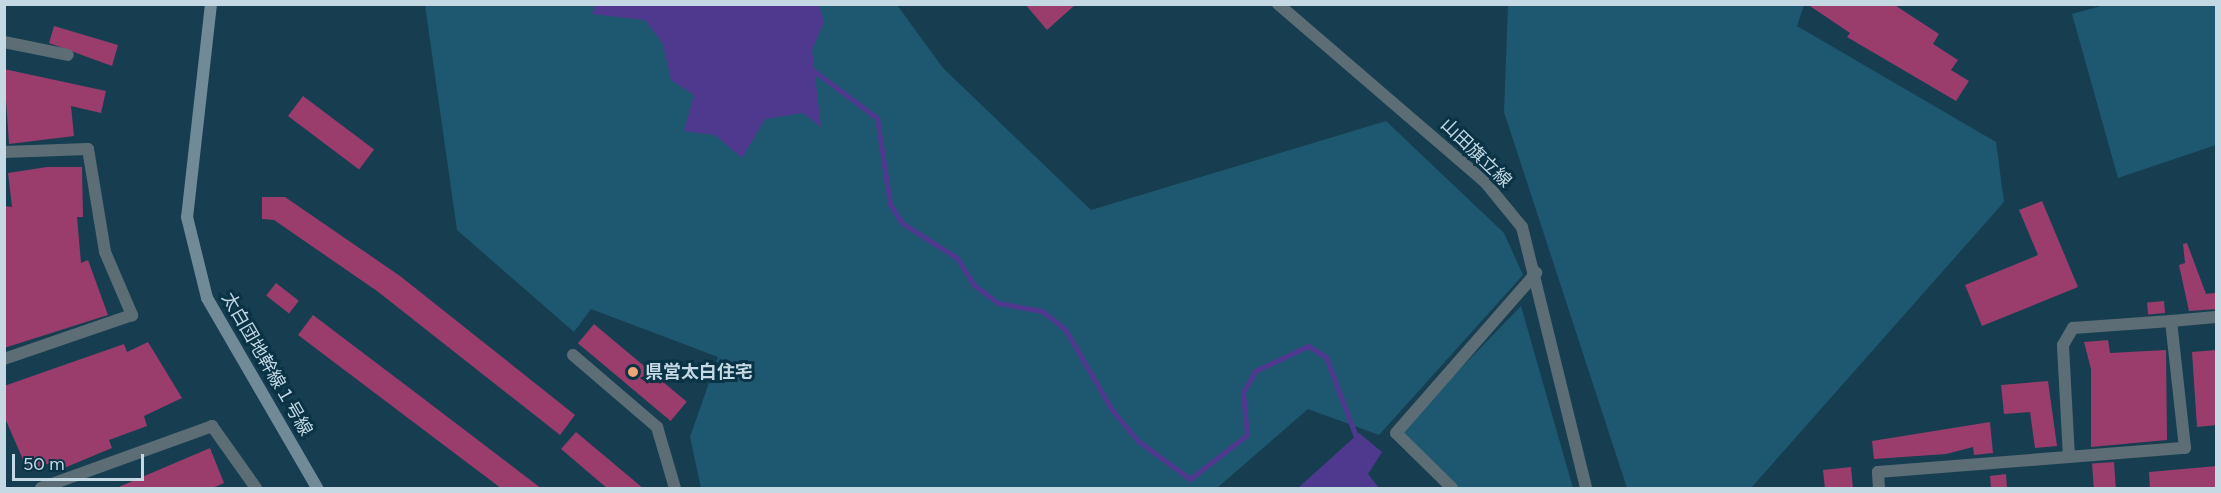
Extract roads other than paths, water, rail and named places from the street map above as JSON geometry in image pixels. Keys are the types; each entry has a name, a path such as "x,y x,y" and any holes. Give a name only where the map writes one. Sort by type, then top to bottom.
{"street":[{"name":"太白団地幹線１号線","path":"211,4 187,217 207,298 317,489"},
{"name":"山田旗立線","path":"1278,4 1485,182 1522,228 1536,273 1586,489"},
{"path":"4,42 68,55"},
{"path":"4,152 88,149 105,252 132,315 4,359"},
{"path":"1452,489 1396,433 1536,273"},
{"path":"2069,457 2063,345 2073,328 2217,317"},
{"path":"1879,489 1878,472 2185,448 2171,321"},
{"path":"573,355 657,427 675,489"},
{"path":"41,489 212,426 256,489"}],"waterway":[{"path":"810,68 877,118 890,204 902,223 957,258 974,285 998,303 1042,311 1065,329 1112,410 1138,441 1190,479 1247,435 1243,392 1255,371 1308,346 1326,357 1358,442"}],"place":[{"name":"県営太白住宅","path":"633,372"}]}
